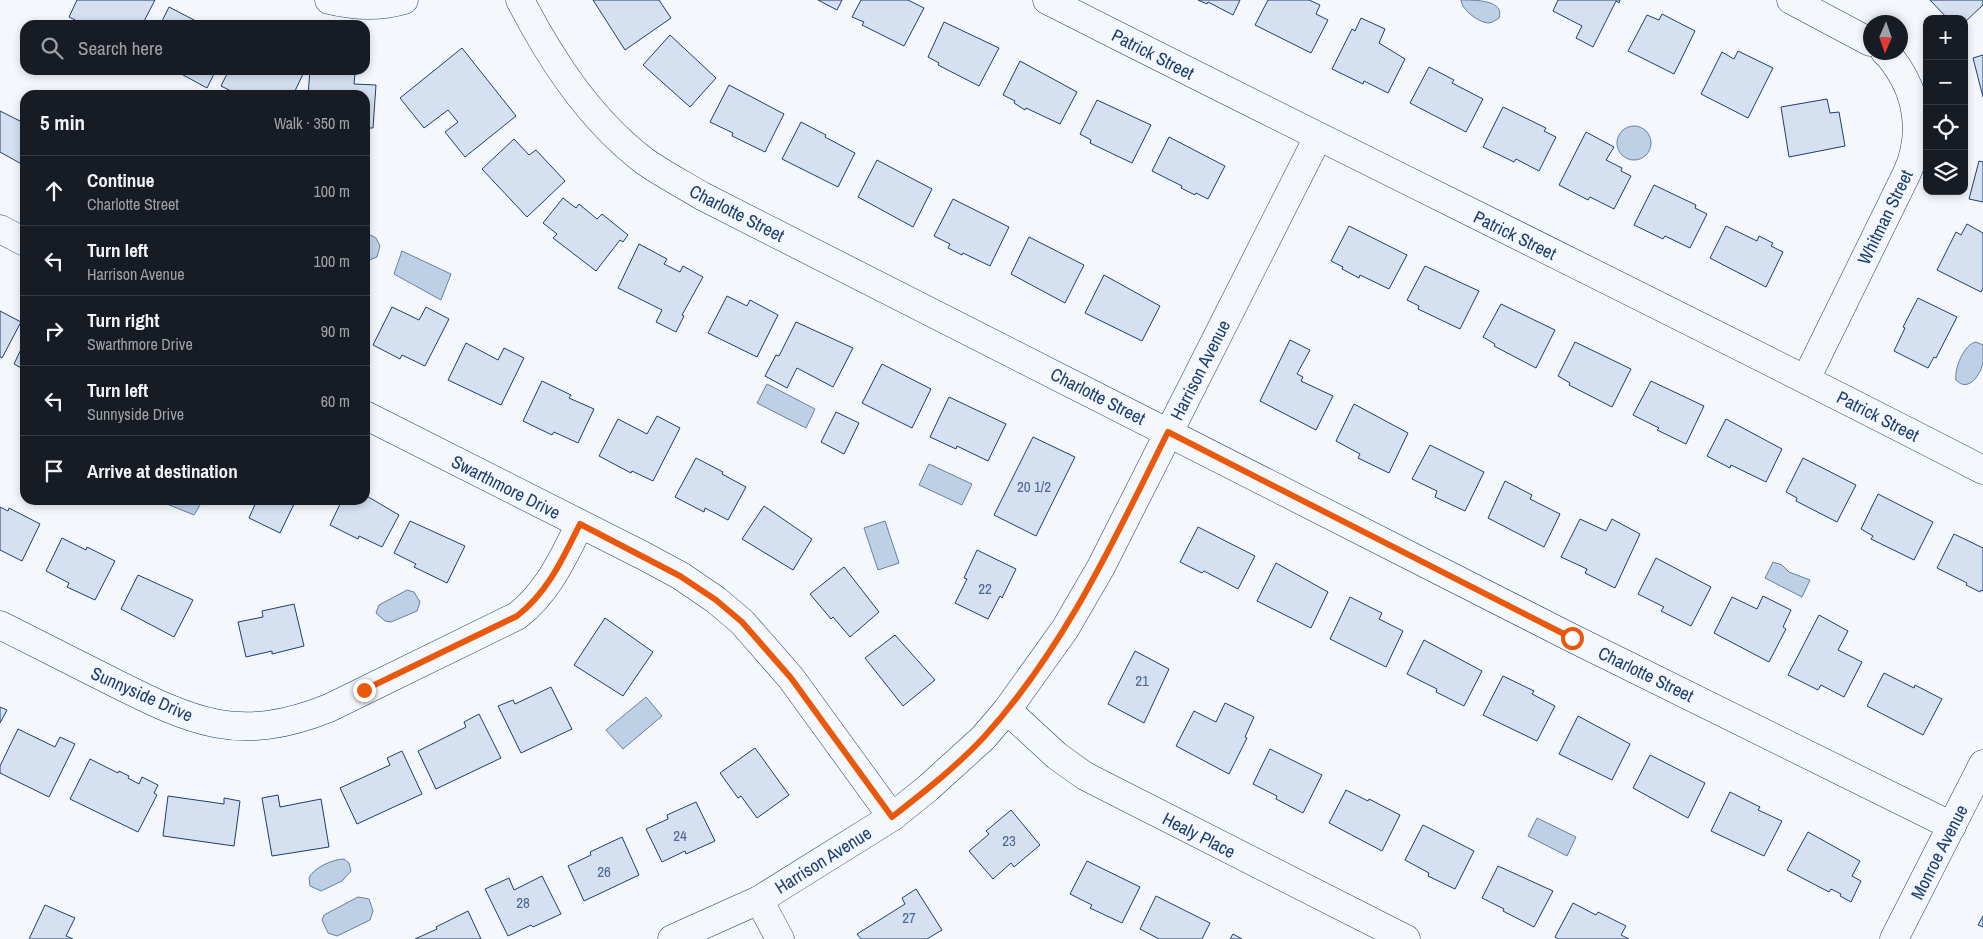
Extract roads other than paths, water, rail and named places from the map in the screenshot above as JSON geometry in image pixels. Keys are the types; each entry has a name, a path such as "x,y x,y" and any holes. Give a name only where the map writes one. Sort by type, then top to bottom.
{"street":[{"path":"329,0 356,5 375,5 404,0"},
{"name":"Charlotte Street","path":"520,0 544,45 581,98 619,139 644,160 702,196 1572,638 1952,826"},
{"name":"Patrick Street","path":"1047,0 1318,137 1806,379 1983,470"},
{"path":"1791,0 1863,38"},
{"name":"Whitman Street","path":"1806,379 1907,173 1916,148 1916,118 1909,88 1899,69 1892,60"},
{"name":"Harrison Avenue","path":"672,939 759,900 892,817 958,762 983,738 1007,710 1065,629 1101,567 1318,137"},
{"path":"0,230 20,240"},
{"name":"Swarthmore Drive","path":"370,418 680,576 716,600 742,622 791,678 892,817"},
{"name":"Sunnyside Drive","path":"0,625 186,717 216,724 264,726 308,716 329,708 517,616 530,606 554,576 580,524"},
{"name":"Healy Place","path":"1007,710 1057,756 1085,776 1406,939"},
{"name":"Monroe Avenue","path":"1894,939 1983,764"},
{"path":"759,900 780,939"}],"water":[{"path":"1461,0 1494,4 1500,12 1499,18 1489,23 1484,22 1471,15 1464,8"},
{"path":"1634,126 1641,127 1646,131 1650,136 1650,150 1646,155 1641,159 1634,160 1627,159 1622,155 1618,150 1617,143 1618,136 1622,131 1627,127"},
{"path":"370,235 376,238 380,246 377,257 370,260"},
{"path":"402,251 451,274 441,300 394,274"},
{"path":"1976,342 1983,345 1982,367 1973,381 1965,384 1961,383 1956,380 1958,364 1968,347"},
{"path":"767,384 815,409 806,428 757,403"},
{"path":"929,464 972,484 962,505 919,485"},
{"path":"169,505 200,505 194,515"},
{"path":"885,521 899,563 878,570 864,528"},
{"path":"1773,562 1782,565 1789,572 1810,580 1802,597 1765,578"},
{"path":"407,590 414,592 420,602 417,611 391,622 385,621 376,613 379,605"},
{"path":"646,697 662,716 623,749 606,730"},
{"path":"1537,818 1576,837 1567,856 1528,836"},
{"path":"344,859 349,863 351,871 342,881 321,891 310,886 309,878 311,874 329,862"},
{"path":"358,897 369,899 373,911 370,920 337,936 328,933 322,920 324,915"}]}
